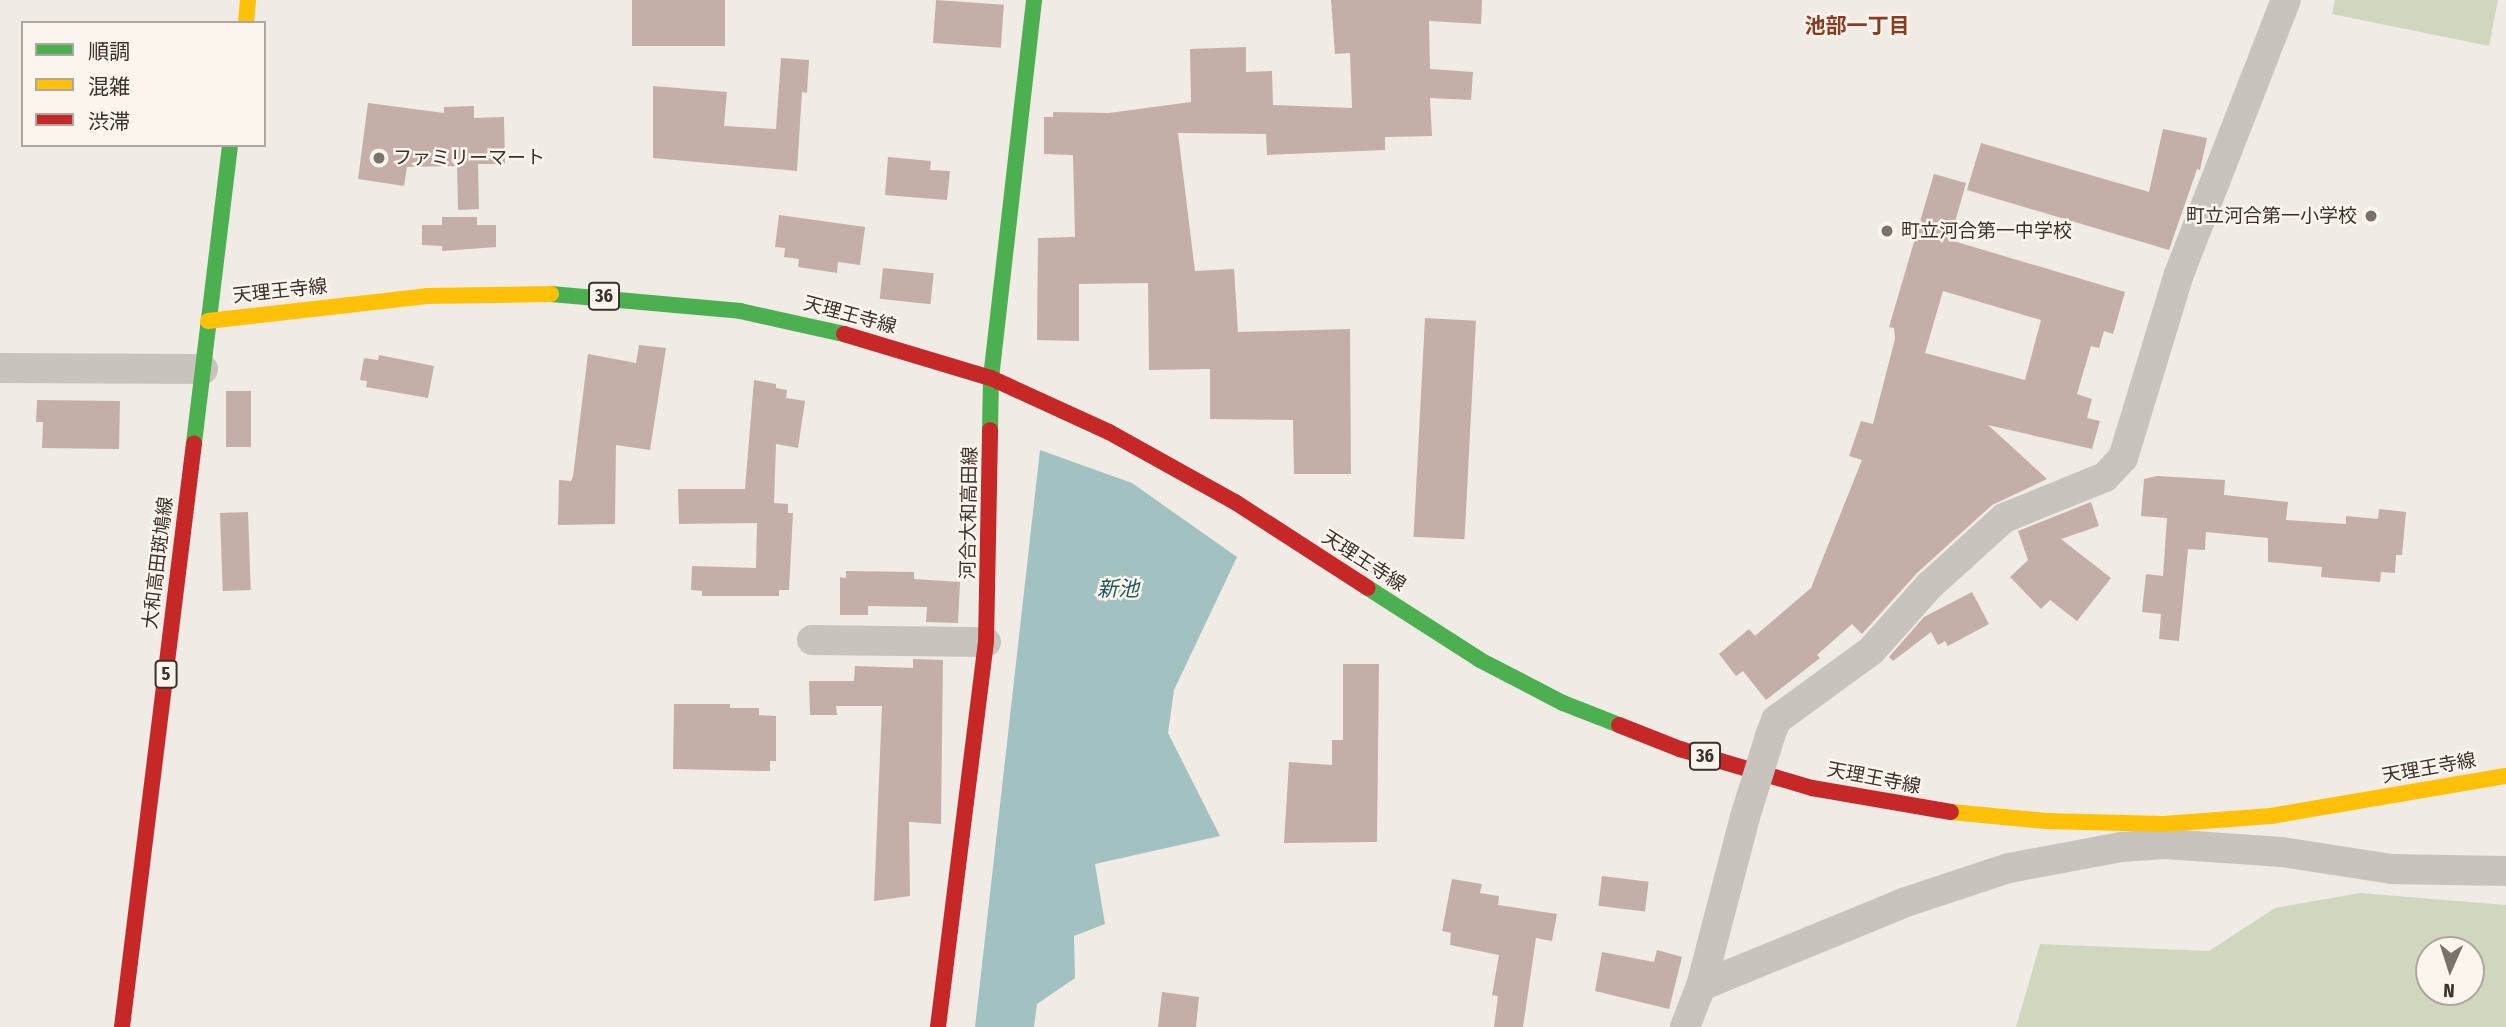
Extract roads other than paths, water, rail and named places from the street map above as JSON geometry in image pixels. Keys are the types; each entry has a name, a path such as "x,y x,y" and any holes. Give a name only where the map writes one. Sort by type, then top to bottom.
{"main road":[{"path":"246,21 248,0"},
{"name":"河合大和高田線","path":"938,1027 986,642 991,377 1034,0"},
{"name":"大和高田斑鳩線","path":"122,1027 230,147"},
{"name":"天理王寺線","path":"208,321 427,296 530,292 641,299 740,311 831,330 991,377 1109,432 1235,502 1480,660 1563,704 1680,749 1812,788 1929,810 2047,821 2164,824 2271,816 2506,776"}],"street":[{"path":"1685,1027 1702,986 1745,817 1776,720 1871,651 1929,586 2004,518 2105,477 2123,458 2179,274 2286,0"},
{"path":"0,368 203,369"},
{"path":"812,639 986,642"},
{"path":"1702,986 1903,903 1996,872 2121,847 2165,844 2281,852 2392,869 2506,871"}],"water":[{"name":"新池","path":"1040,450 1132,483 1237,557 1174,690 1168,733 1220,836 1095,864 1105,924 1074,936 1075,978 1037,1004 1034,1027 975,1027"}],"place":[{"name":"ファミリーマート","path":"379,158"},
{"name":"町立河合第一小学校","path":"2371,216"},
{"name":"町立河合第一中学校","path":"1887,231"}],"district":[{"name":"池部一丁目","path":"1857,26"}]}
